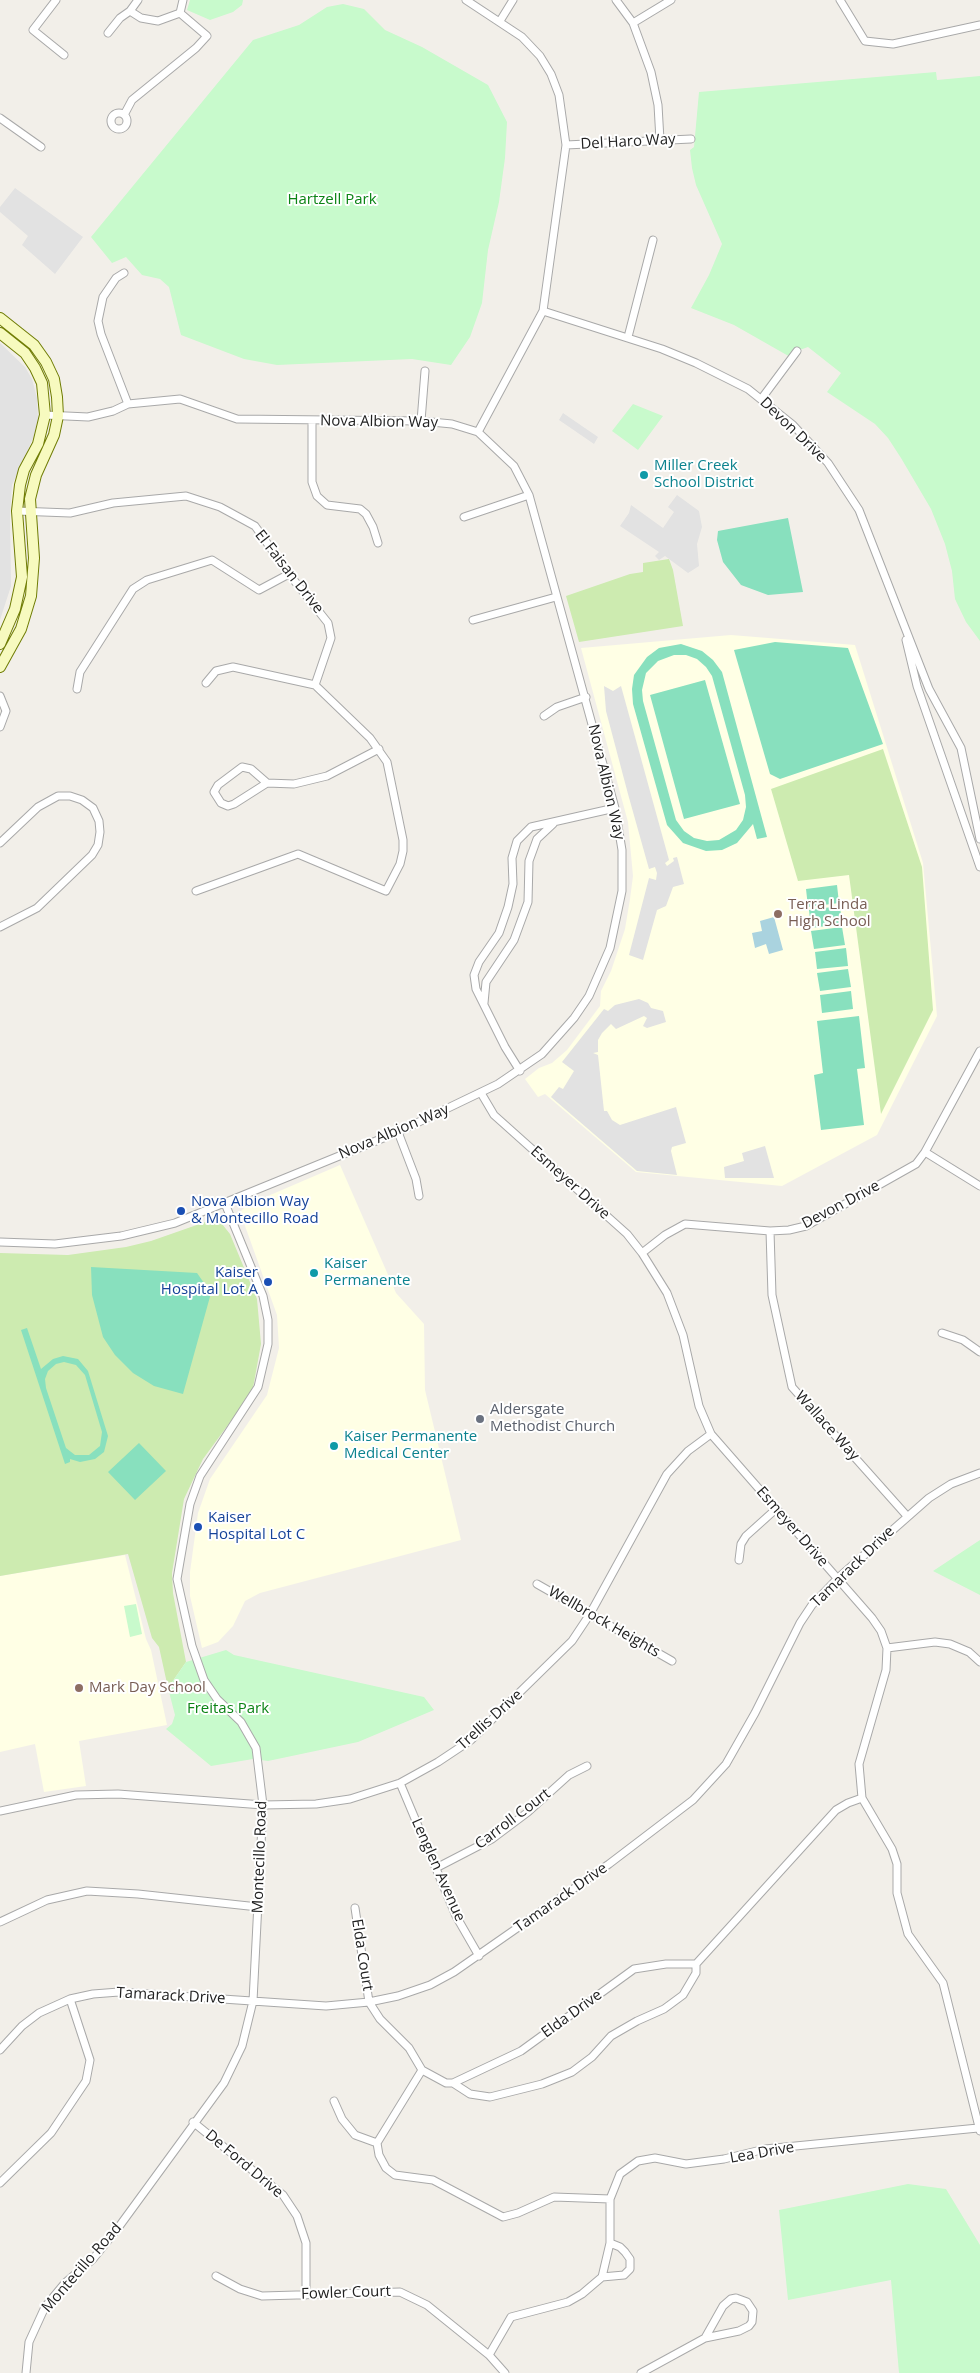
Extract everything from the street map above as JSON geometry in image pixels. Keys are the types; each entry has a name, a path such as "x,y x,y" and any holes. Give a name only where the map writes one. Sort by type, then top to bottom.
{"street":[{"path":"108,33 138,0"},
{"path":"180,13 183,0"},
{"path":"466,0 522,37 540,56 551,74 559,95 566,145 543,311 478,432"},
{"path":"500,21 513,0"},
{"path":"616,0 633,23 651,72 658,105 660,140"},
{"path":"633,23 670,0"},
{"path":"840,0 865,41 893,44 980,25"},
{"path":"51,2 33,30 64,55"},
{"path":"130,11 140,18 158,21 180,13"},
{"path":"124,114 132,100 196,48 207,36 180,13"},
{"path":"0,118 41,148"},
{"name":"Del Haro Way","path":"566,145 690,139"},
{"path":"628,337 653,240"},
{"path":"124,274 116,278 102,297 98,321 101,334 128,404"},
{"name":"Devon Drive","path":"543,311 628,337 696,362 748,389 762,398 792,425 828,463 859,510 929,689 961,748 980,839"},
{"path":"0,318 34,345 46,362 54,379 58,397 58,416 49,450 34,481 30,511 34,558 31,596 21,629 0,667"},
{"path":"0,333 25,353 35,368 42,383 46,415 42,431 20,485 17,511 22,577 15,609 0,644"},
{"path":"762,398 797,351"},
{"path":"421,421 425,371"},
{"name":"Nova Albion Way","path":"0,1242 55,1244 121,1236 175,1222 398,1132 480,1093 520,1071 542,1054 574,1018 589,996 606,961 616,929 622,891 622,850 616,808 529,495 514,466 478,432 452,424 421,421 237,419 180,399 128,404 94,416 46,415"},
{"path":"312,420 312,482 317,496 327,505 360,509 366,514 373,527 378,543"},
{"path":"464,517 529,495"},
{"name":"El Faisan Drive","path":"17,511 70,513 113,503 186,496 220,507 255,526 289,574 328,623 331,638 315,685"},
{"path":"77,689 80,672 133,590 147,580 212,560 260,590 289,574"},
{"path":"473,620 556,597"},
{"name":"Devon Drive","path":"901,618 917,686 980,867"},
{"path":"196,891 298,854 386,891 400,864 403,850 387,762 379,749 315,685 233,667 216,671 206,683"},
{"path":"0,696 6,711 0,727"},
{"path":"544,716 557,707 586,697"},
{"path":"267,783 251,769 242,768 218,784 214,792 222,803 228,806 267,783 294,784 327,776 379,749"},
{"path":"0,843 38,806 58,796 70,796 82,800 93,808 99,821 99,838 92,855 43,904 26,916 0,927"},
{"path":"520,1071 476,989 474,975 479,962 499,932 508,907 513,884 512,858 517,840 531,827 552,824 616,808"},
{"path":"484,1004 486,982 514,940 528,902 529,861 537,839 552,824"},
{"name":"Devon Drive","path":"642,1253 665,1235 685,1224 770,1231 789,1230 806,1226 916,1164 926,1152 980,1051"},
{"name":"Esmeyer Drive","path":"480,1093 494,1115 627,1234 642,1253 667,1293 684,1335 700,1406 711,1434 872,1618 881,1631 887,1648 886,1670 860,1764 862,1798 892,1849 897,1864 897,1893 908,1934 942,1983 979,2129"},
{"path":"398,1132 416,1179 419,1196"},
{"path":"926,1152 980,1186"},
{"name":"Montecillo Road","path":"26,2373 29,2342 45,2307 65,2282 93,2259 224,2082 242,2046 253,2001 263,1805 256,1748 241,1722 217,1699 204,1680 192,1646 177,1579 190,1504 200,1476 258,1387 268,1344 268,1320 263,1296 224,1201"},
{"name":"Wallace Way","path":"770,1231 772,1295 792,1387 908,1516"},
{"path":"942,1333 962,1340 980,1352"},
{"name":"Trellis Drive","path":"0,1812 76,1795 110,1794 263,1805 316,1804 341,1800 400,1783 438,1762 470,1740 572,1641 590,1614 668,1474 688,1451 711,1434"},
{"name":"Tamarack Drive","path":"0,2050 22,2026 39,2013 70,1999 93,1994 119,1992 326,2006 369,2002 398,1996 430,1985 479,1956 609,1864 693,1800 726,1764 755,1713 800,1624 812,1605 838,1579 929,1498 951,1484 980,1473"},
{"path":"739,1560 741,1544 746,1536 776,1508"},
{"name":"Wellbrock Heights","path":"537,1584 672,1661"},
{"path":"887,1648 935,1642 950,1644 969,1652 980,1662"},
{"name":"Carroll Court","path":"436,1868 492,1839 528,1812 569,1775 587,1766"},
{"name":"Lenglen Avenue","path":"400,1783 456,1916 479,1956"},
{"path":"369,2002 380,2019 409,2048 422,2070 439,2080 453,2083 470,2094 490,2097 542,2084 572,2072 592,2057 611,2036 637,2021 664,2009 683,1995 696,1974 696,1964 836,1810 862,1798"},
{"path":"0,1922 47,1900 87,1891 138,1894 258,1907"},
{"name":"Elda Court","path":"355,1908 369,2002"},
{"name":"Elda Drive","path":"453,2083 521,2051 634,1969 666,1964 696,1964"},
{"path":"0,2183 51,2133 86,2081 90,2060 70,1999"},
{"path":"422,2070 377,2143 379,2155 386,2168 395,2175 433,2180 503,2216 518,2213 554,2197 610,2199"},
{"path":"334,2101 342,2119 355,2135 377,2143"},
{"name":"De Ford Drive","path":"193,2122 283,2195 288,2202 297,2216 306,2242 306,2294"},
{"name":"Lea Drive","path":"602,2277 610,2243 610,2199 620,2174 638,2161 655,2158 686,2164 724,2159 765,2149 979,2129"},
{"path":"505,2373 489,2355 511,2317 568,2302 582,2294 602,2277 624,2275 630,2269 630,2259 625,2252 620,2246 610,2243"},
{"name":"Fowler Court","path":"216,2276 240,2289 262,2296 400,2292 427,2305 489,2355"},
{"path":"641,2373 705,2338 744,2330 752,2322 753,2316 750,2306 742,2299 731,2299 726,2302 705,2338"}],"shaded area":[{"path":"15,188 83,237 55,274 22,245 28,236 0,212 0,207"},
{"path":"0,343 25,367 32,379 37,398 38,418 34,436 12,485 10,516 11,586 0,620"},
{"path":"563,413 598,437 594,444 559,420"},
{"path":"677,495 699,511 702,527 697,544 699,566 688,573 665,556 659,560 655,556 659,552 620,526 629,513 631,505 663,528 674,512 668,507"},
{"name":"Terra Linda High School","path":"731,635 855,645 923,863 937,1016 877,1135 782,1186 636,1172 545,1094 538,1097 525,1079 539,1068 552,1063 567,1050 600,1006 601,991 611,971 625,929 633,876 628,822 581,648"},
{"path":"604,686 613,691 621,686 669,860 665,863 667,866 674,861 673,858 677,857 684,884 673,887 666,906 657,910 643,960 629,955 649,878 656,880 657,873 655,867 649,869 606,711"},
{"path":"639,999 648,1003 651,1008 663,1011 666,1022 647,1028 643,1026 647,1018 644,1016 616,1029 611,1024 602,1033 598,1040 598,1052 593,1053 598,1055 604,1111 607,1111 612,1120 620,1125 676,1107 686,1143 672,1147 671,1151 677,1175 637,1171 551,1097 559,1087 563,1089 574,1071 562,1062 604,1009 608,1011 615,1005"},
{"path":"765,1146 774,1178 725,1178 724,1167 744,1161 742,1153"},
{"path":"340,1165 396,1293 424,1324 425,1390 461,1540 260,1593 245,1601 233,1626 218,1642 202,1648 190,1596 190,1572 198,1513 210,1479 267,1395 279,1348 277,1315 240,1212 247,1205"},
{"name":"Mark Day School","path":"125,1555 146,1639 151,1650 167,1725 79,1741 86,1786 44,1792 35,1744 0,1752 0,1576"}],"green space":[{"path":"190,0 243,0 242,5 233,12 210,20 187,10"},
{"name":"Hartzell Park","path":"343,4 364,9 385,30 422,47 488,85 507,122 505,158 499,202 488,250 482,303 470,337 451,365 412,359 277,365 244,359 181,335 169,287 160,279 142,275 126,257 112,263 91,237 253,40 299,25 327,7"},
{"path":"936,72 937,80 980,76 980,641 966,622 955,599 952,571 945,544 931,509 901,458 888,438 875,424 827,392 841,373 808,347 797,351 792,358 734,325 691,308 709,275 722,244 696,185 692,168 690,150 694,147 699,92"},
{"path":"633,404 663,416 638,450 612,431"},
{"path":"788,518 803,592 768,595 741,585 723,562 717,540 718,531"},
{"path":"669,559 673,570 683,626 579,642 566,596 630,574 643,572 643,563"},
{"path":"775,642 848,648 883,744 780,779 770,774 734,650"},
{"path":"681,644 702,651 713,660 722,672 767,837 757,839 753,824 737,843 722,850 706,851 683,843 667,825 633,704 632,689 634,675 647,657 659,648","holes":["674,655 686,655 697,659 712,676 745,795 746,807 743,820 736,830 719,840 707,841 694,838 684,831 676,820 643,701 642,690 646,673 658,661"]},
{"path":"705,680 740,804 684,819 650,695"},
{"path":"883,749 922,867 933,1010 881,1114 849,875 798,881 771,789"},
{"path":"837,885 839,903 808,907 806,889"},
{"path":"840,906 842,924 811,928 809,910"},
{"path":"842,927 845,945 814,949 811,931"},
{"path":"846,948 848,966 817,969 815,952"},
{"path":"848,969 851,987 820,991 817,973"},
{"path":"851,991 853,1009 822,1013 820,995"},
{"path":"859,1016 865,1068 857,1069 864,1125 821,1130 814,1075 823,1073 817,1021"},
{"path":"211,1220 222,1224 230,1234 257,1299 261,1344 253,1388 203,1459 184,1499 172,1573 173,1593 186,1662 168,1688 159,1647 152,1638 128,1554 0,1576 0,1253 68,1255 126,1247 151,1241"},
{"path":"91,1267 197,1273 211,1293 183,1394 154,1386 133,1373 115,1355 103,1337 92,1295"},
{"path":"27,1328 41,1369 53,1359 63,1356 78,1359 88,1371 108,1436 104,1452 95,1459 80,1462 70,1459 70,1462 65,1464 21,1330","holes":["64,1362 76,1365 85,1375 102,1432 100,1446 89,1455 75,1455 66,1448 46,1388 45,1379 48,1371 56,1364"]},
{"path":"139,1443 166,1471 135,1500 108,1472"},
{"path":"980,1540 980,1595 933,1571"},
{"path":"136,1604 142,1634 130,1637 124,1606"},
{"name":"Freitas Park","path":"226,1650 234,1655 424,1697 434,1710 358,1742 268,1761 253,1759 211,1766 166,1729 172,1724 175,1715 168,1688 186,1662"},
{"path":"908,2184 946,2189 980,2245 980,2373 899,2373 891,2280 788,2300 779,2210"}],"water":[{"path":"774,917 783,950 769,954 766,944 755,948 752,933 762,931 760,921"}],"place":[{"name":"Miller Creek School District","path":"644,475"},
{"name":"Terra Linda High School","path":"778,914"},
{"name":"Nova Albion Way & Montecillo Road","path":"181,1211"},
{"name":"Kaiser Permanente","path":"314,1273"},
{"name":"Kaiser Hospital Lot A","path":"268,1282"},
{"name":"Aldersgate Methodist Church","path":"480,1419"},
{"name":"Kaiser Permanente Medical Center","path":"334,1446"},
{"name":"Kaiser Hospital Lot C","path":"198,1527"},
{"name":"Mark Day School","path":"79,1688"}]}
